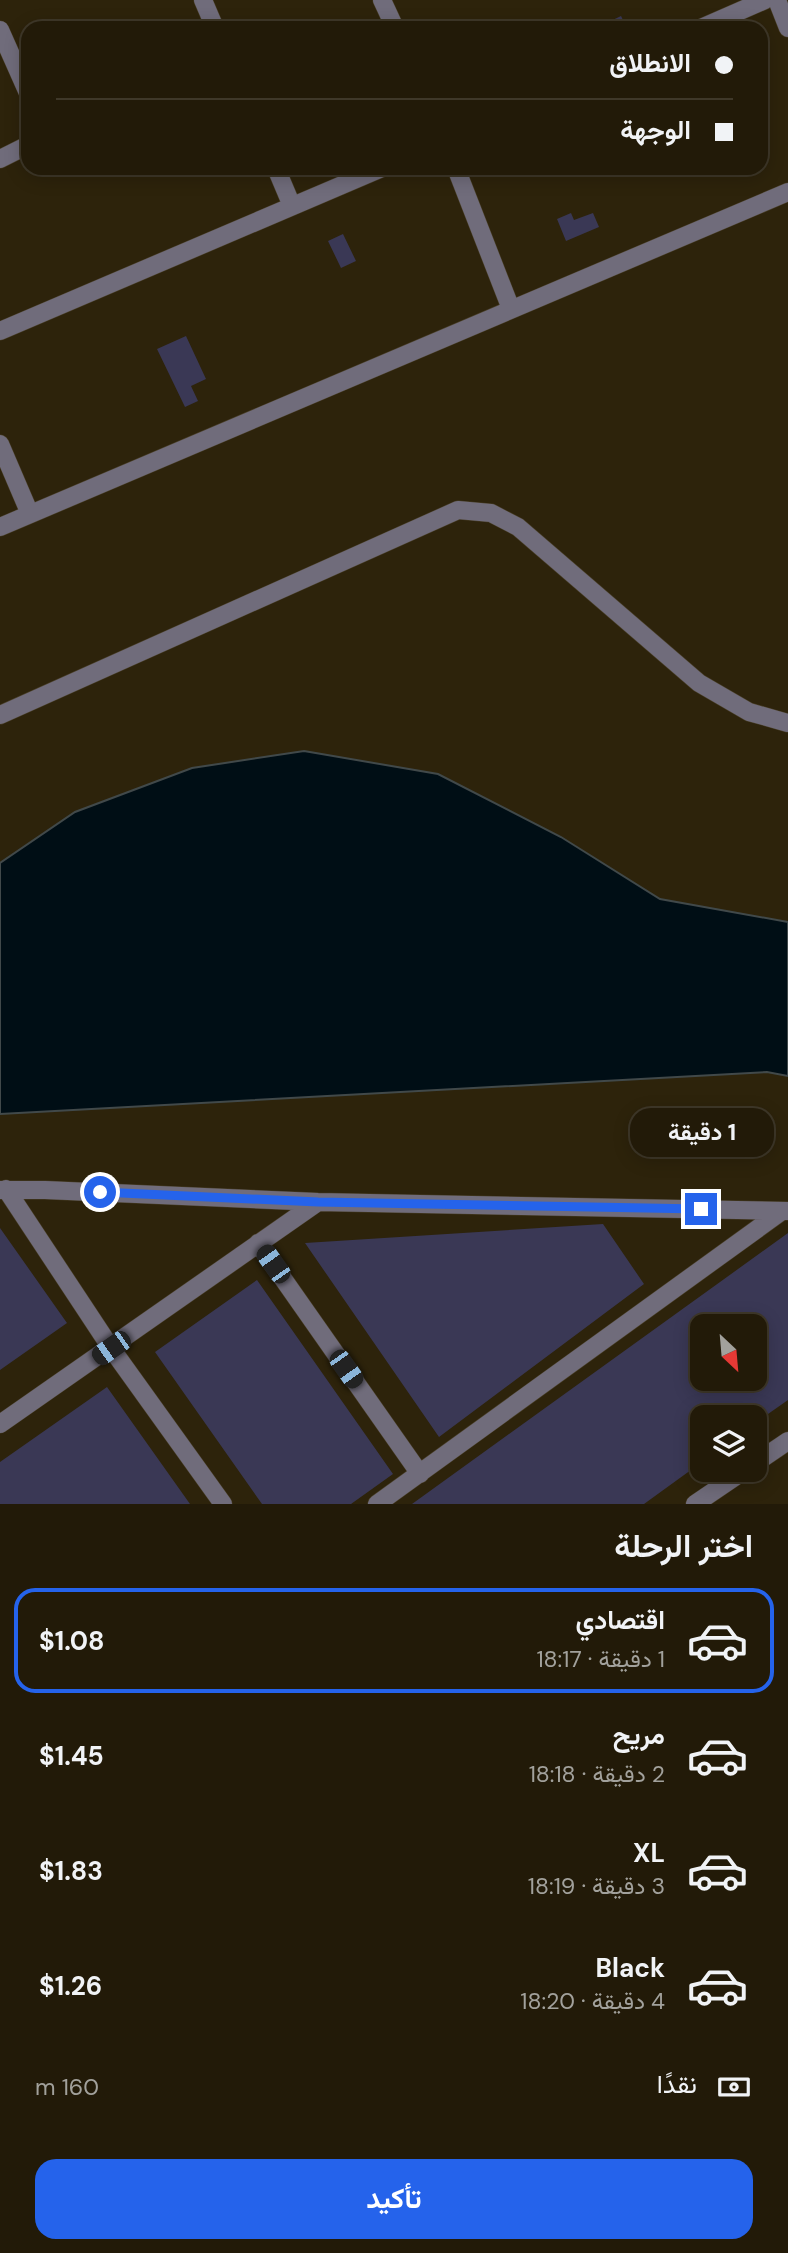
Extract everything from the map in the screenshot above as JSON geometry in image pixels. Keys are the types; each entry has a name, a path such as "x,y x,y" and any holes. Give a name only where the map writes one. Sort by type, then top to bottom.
{"street":[{"path":"204,0 212,21"},
{"path":"383,0 392,21"},
{"path":"717,21 765,0"},
{"path":"777,0 788,28"},
{"path":"0,30 21,77"},
{"path":"0,159 21,148"},
{"path":"279,175 292,206"},
{"path":"0,331 365,175"},
{"path":"459,175 511,309"},
{"path":"0,527 788,192"},
{"path":"0,444 30,514"},
{"path":"0,715 458,510 491,513 518,527 699,683 748,712 788,723"},
{"path":"3,1189 318,1202 785,1211"},
{"path":"3,1189 111,1348 223,1504"},
{"path":"0,1424 318,1202"},
{"path":"377,1504 785,1211"},
{"path":"258,1243 419,1474"},
{"path":"767,1455 788,1441"},
{"path":"695,1504 727,1482"}],"shaded area":[{"path":"304,751 438,774 561,837 660,899 788,922 788,1076 767,1072 0,1114 0,863 75,812 192,768"}],"building":[{"path":"621,16 624,21 611,21"},
{"path":"571,213 574,220 593,213 599,227 566,241 557,219"},
{"path":"343,234 356,261 341,268 328,241"},
{"path":"186,336 206,379 191,386 198,401 185,407 157,349"},
{"path":"603,1224 644,1284 439,1437 305,1243"},
{"path":"0,1228 67,1323 0,1370"},
{"path":"788,1233 788,1400 767,1415 767,1405 690,1405 690,1471 644,1504 412,1504"},
{"path":"257,1280 393,1474 351,1504 262,1504 155,1352"},
{"path":"107,1387 190,1504 0,1504 0,1462"}],"route":[{"path":"100,1192 318,1202 701,1209"}]}
